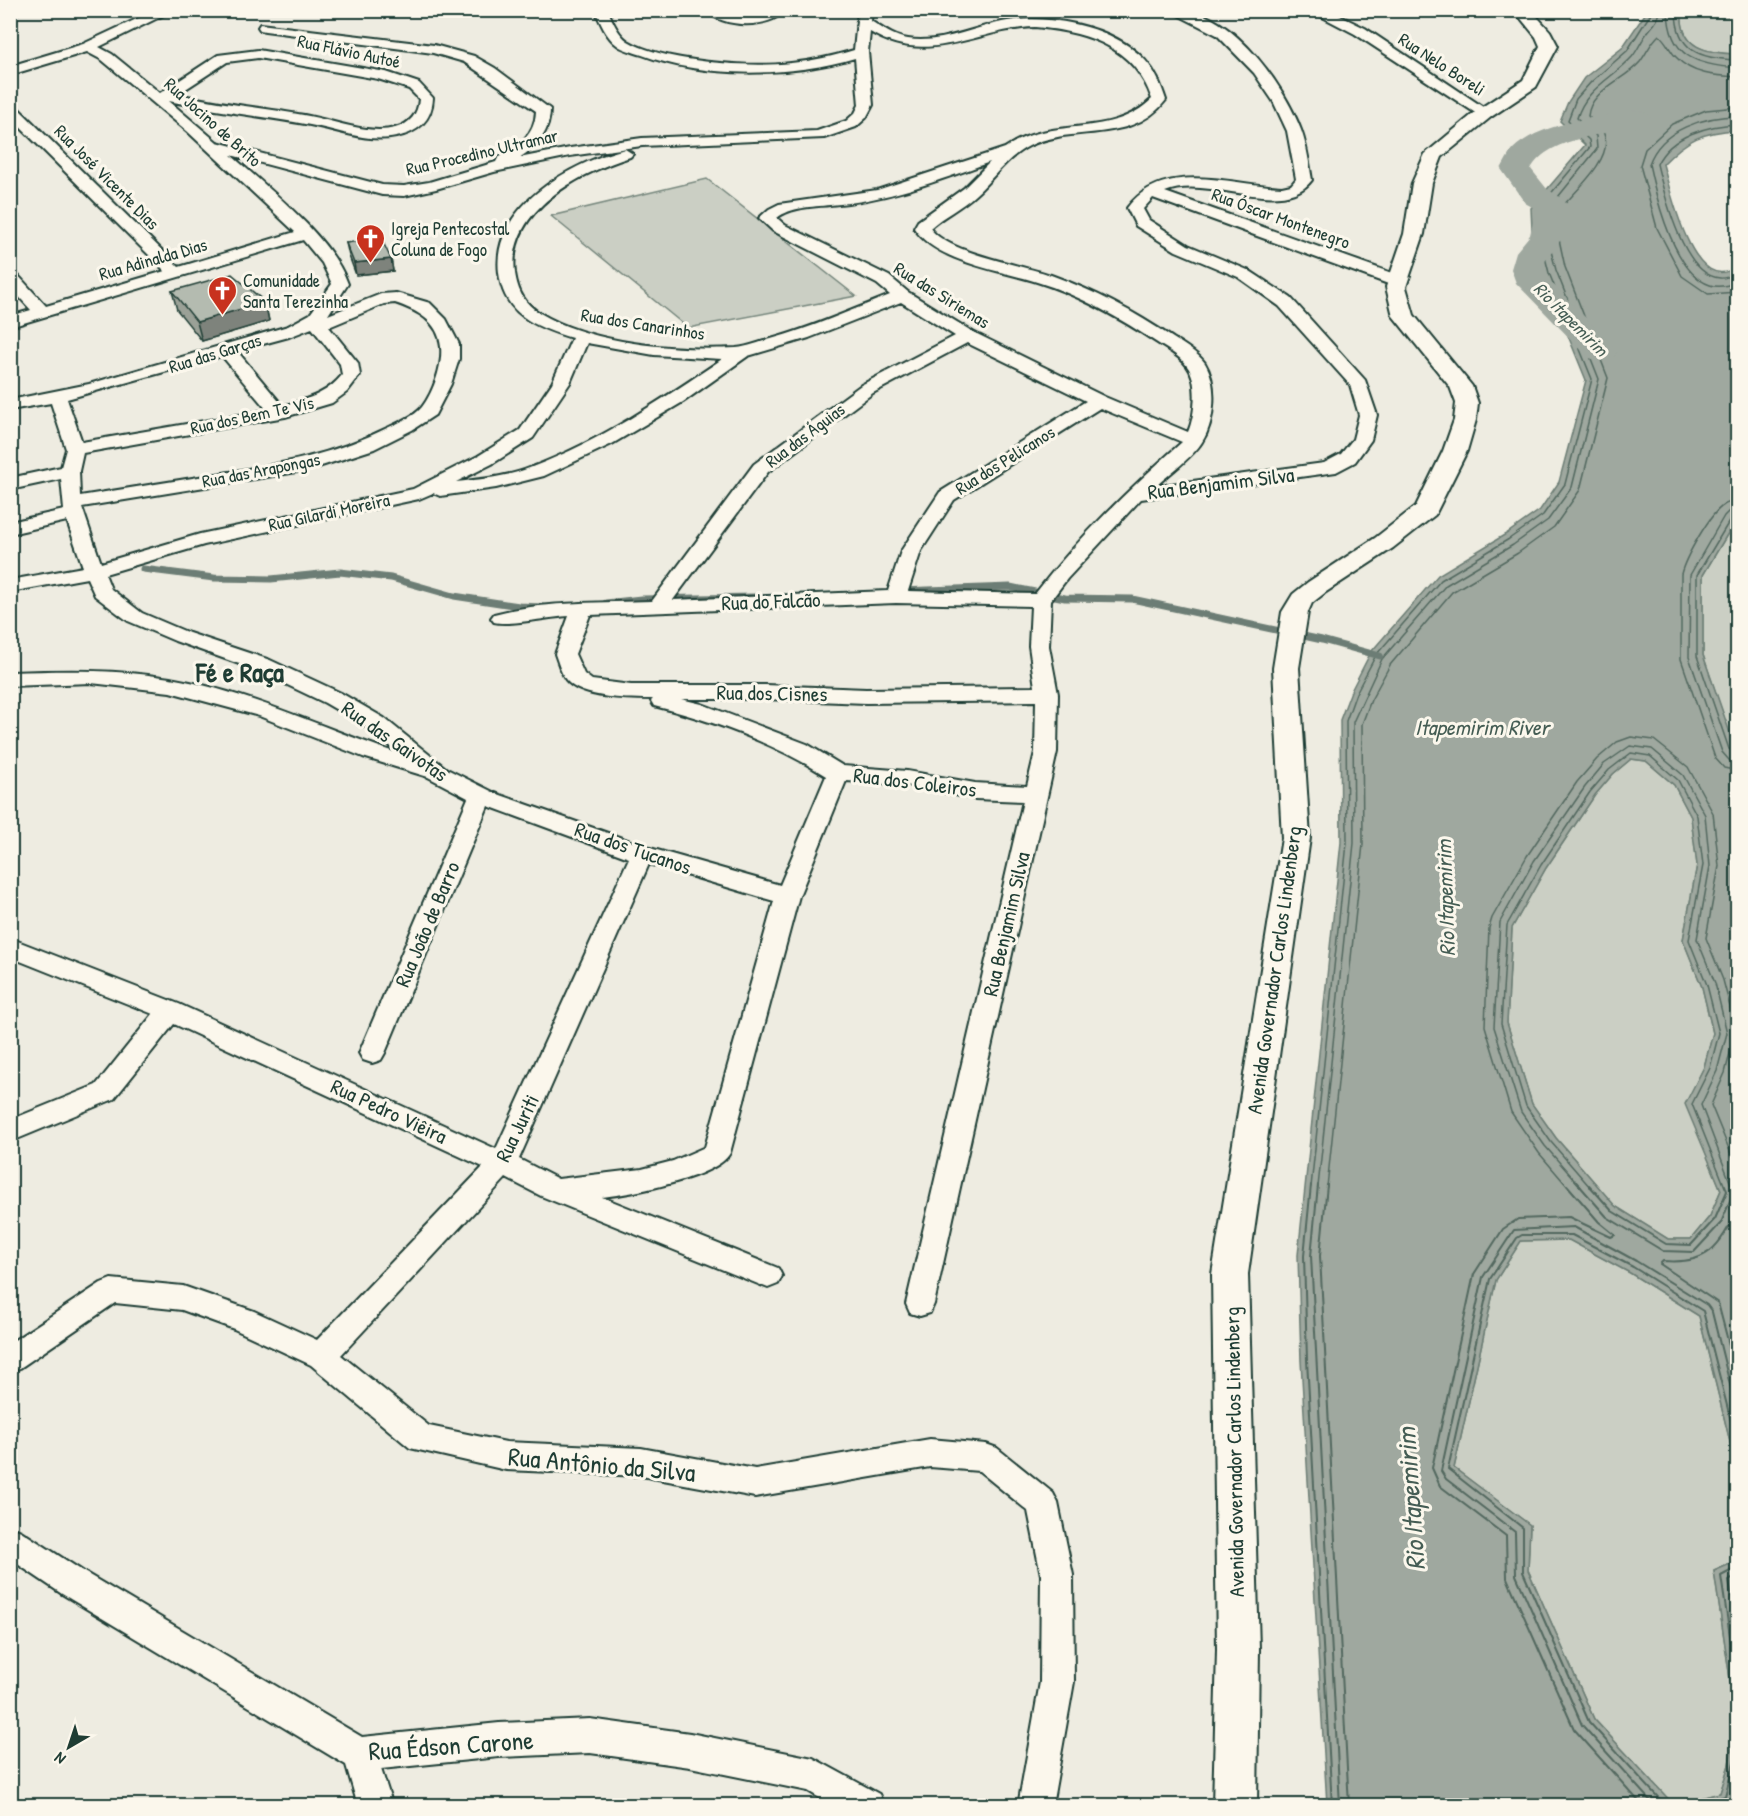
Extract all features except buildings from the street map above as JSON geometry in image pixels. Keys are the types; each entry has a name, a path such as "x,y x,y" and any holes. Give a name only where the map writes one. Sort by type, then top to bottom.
{"street":[{"path":"10,12 18,10"},
{"path":"10,71 88,47 168,10"},
{"path":"601,10 607,24 622,43 659,57 718,67 789,68 827,62 861,52"},
{"path":"711,10 723,17 766,19 774,17 779,10"},
{"path":"1151,192 1173,183 1192,182 1283,192 1296,188 1304,180 1294,132 1286,112 1256,67 1234,41 1209,24 1174,10"},
{"name":"Rua Nelo Boreli","path":"1315,10 1334,17 1375,41 1464,102 1485,113"},
{"path":"1397,281 1406,262 1414,234 1422,183 1434,154 1485,113 1530,83 1549,46 1545,35 1522,10"},
{"path":"692,141 819,135 851,124 861,115 866,105 861,52 864,16"},
{"path":"864,16 884,36 898,42 917,44 942,42 1012,24 1031,23 1101,36 1126,49 1157,86 1159,100 1149,113 1130,122 1029,140 1009,150 960,201 924,224 922,228 928,237 952,251 1046,279 1124,313 1180,350 1197,365 1204,391 1202,421 1194,441 1135,494"},
{"path":"265,27 434,49 469,59 490,71 543,109 544,123 536,138 491,168"},
{"name":"Rua Jocino de Brito","path":"88,47 107,57 163,98 306,234"},
{"name":"Rua Flávio Autoé","path":"258,54 381,75 414,86 426,98 426,110 420,122 387,134 369,133 328,124 163,98 224,58 258,54"},
{"name":"Rua José Vicente Dias","path":"10,108 177,273"},
{"name":"Rua Procedino Ultramar","path":"214,146 382,190 404,190 431,186 491,168 570,152 631,143 692,141"},
{"name":"Rua dos Canarinhos","path":"692,141 612,158 578,172 548,192 525,214 506,246 504,270 515,302 542,322 581,336 706,354 742,353 795,338 902,296"},
{"name":"Rua das Siriemas","path":"1009,150 908,185 861,198 793,206 779,210 767,218 779,228 882,280 902,296 966,336 1099,401 1194,441"},
{"name":"Rua Óscar Montenegro","path":"1151,192 1397,281"},
{"name":"Rua Benjamim Silva","path":"920,1304 1046,752 1047,694 1039,646 1041,600 1060,575 1135,494 1329,468 1348,458 1362,440 1368,415 1359,384 1285,302 1244,274 1182,248 1142,224 1135,208 1142,198 1151,192"},
{"name":"Rua Adinalda Dias","path":"10,322 306,234"},
{"name":"Rua das Garças","path":"10,405 58,398 149,374 315,323 340,284 337,272 306,234"},
{"path":"10,276 42,312"},
{"name":"Avenida Governador Carlos Lindenberg","path":"1235,1806 1238,1649 1230,1274 1296,838 1286,668 1295,612 1302,599 1317,587 1384,543 1425,510 1455,451 1465,420 1467,403 1461,386 1404,316 1396,287 1397,281"},
{"name":"Rua das Arapongas","path":"73,508 302,466 367,445 406,426 429,411 442,384 450,359 450,344 440,323 424,307 396,298 381,299 315,323"},
{"name":"Rua dos Bem Te Vis","path":"75,449 279,413 326,399 341,388 351,375 349,363 315,323"},
{"name":"Rua Gilardi Moreira","path":"10,586 93,571 201,540 419,493 484,460 526,434 561,383 581,336"},
{"name":"Rua das Águias","path":"659,605 761,468 867,389 966,336"},
{"path":"226,349 279,413"},
{"path":"419,493 496,482 537,472 605,440 678,398 742,353"},
{"path":"58,398 75,449 70,471 73,508 93,571"},
{"name":"Rua dos Pelicanos","path":"896,597 911,551 947,496 1099,401"},
{"path":"10,484 70,471"},
{"path":"10,528 73,508"},
{"name":"Rua das Gaivotas","path":"93,571 102,592 135,617 182,637 263,665 333,698 376,723 439,774 481,795"},
{"name":"Rua do Falcão","path":"501,618 545,611 582,609 896,597 1041,600"},
{"name":"Rua dos Cisnes","path":"582,609 565,654 575,677 586,686 631,692 765,692 866,696 1047,694"},
{"path":"10,679 91,676 171,685 267,711 371,753 439,774"},
{"name":"Rua dos Coleiros","path":"631,692 693,709 799,749 838,773 907,778 975,791 1036,795"},
{"path":"551,1188 596,1188 659,1177 693,1167 717,1153 787,896 838,773"},
{"name":"Rua dos Tucanos","path":"481,795 642,854 787,896"},
{"name":"Rua João de Barro","path":"372,1053 481,795"},
{"name":"Rua Juriti","path":"321,1356 503,1164 642,854"},
{"name":"Rua Pedro Viêira","path":"10,947 170,1011 551,1188 768,1276"},
{"path":"10,1131 105,1092 170,1011"},
{"name":"Rua Antônio da Silva","path":"10,1359 111,1291 183,1298 244,1320 321,1356 421,1438 506,1456 641,1462 755,1483 930,1454 986,1458 1042,1503 1057,1575 1057,1682 1035,1806"},
{"name":"Rua Édson Carone","path":"10,1541 73,1583 359,1754 499,1740 590,1736 690,1750 813,1775 867,1806"},
{"path":"359,1754 376,1806"}],"shaded area":[{"path":"1682,11 1737,11 1737,54 1706,50 1690,41 1682,24"},
{"path":"707,179 856,296 688,328 551,216"},
{"path":"1737,518 1737,756 1703,655 1703,575"},
{"path":"1631,759 1646,761 1674,785 1691,817 1697,865 1683,940 1702,987 1713,1033 1704,1067 1686,1104 1721,1190 1710,1216 1691,1239 1668,1239 1615,1206 1556,1138 1532,1104 1507,1023 1512,928 1546,868 1595,795 1613,774"},
{"path":"1569,1240 1630,1273 1699,1316 1734,1458 1738,1465 1737,1561 1714,1571 1736,1719 1729,1765 1720,1793 1674,1805 1594,1719 1528,1570 1530,1525 1454,1468 1496,1280 1521,1241"}],"water":[{"name":"Itapemirim River","path":"1647,11 1682,11 1682,24 1690,41 1706,50 1737,54 1737,130 1696,138 1680,148 1663,164 1678,217 1697,256 1708,268 1722,272 1737,266 1737,518 1703,575 1703,655 1738,756 1737,1465 1699,1316 1630,1273 1569,1240 1521,1241 1496,1280 1454,1468 1530,1525 1528,1570 1594,1719 1674,1805 1327,1805 1301,1361 1298,1255 1341,842 1340,720 1351,691 1371,652 1438,575 1506,534 1540,510 1559,482 1586,380 1543,274 1532,230 1531,208 1585,145 1560,121 1568,102 1584,78 1622,48","holes":["1631,759 1646,761 1674,785 1691,817 1697,865 1683,940 1702,987 1713,1033 1704,1067 1685,1104 1721,1190 1710,1216 1691,1239 1668,1239 1615,1206 1556,1138 1532,1104 1507,1023 1512,928 1546,868 1595,795 1613,774"]},
{"path":"1737,1561 1737,1805 1674,1805 1720,1793 1729,1765 1736,1719 1714,1571"}],"waterway":[{"name":"Rio Itapemirim","path":"1601,351 1533,283 1527,269 1532,252 1546,237 1552,206 1536,196 1516,169 1523,157 1535,147 1551,139 1588,128 1637,119"},
{"path":"143,569 214,578 271,579 340,572 391,578 454,596 519,606 542,607"},
{"path":"900,591 1010,587 1065,598 1132,599 1322,640 1380,656"},
{"path":"606,603 641,599 755,597"}],"place":[{"name":"Igreja Pentecostal Coluna de Fogo","path":"370,264"},
{"name":"Comunidade Santa Terezinha","path":"222,316"}],"district":[{"name":"Fé e Raça","path":"240,672"}]}
